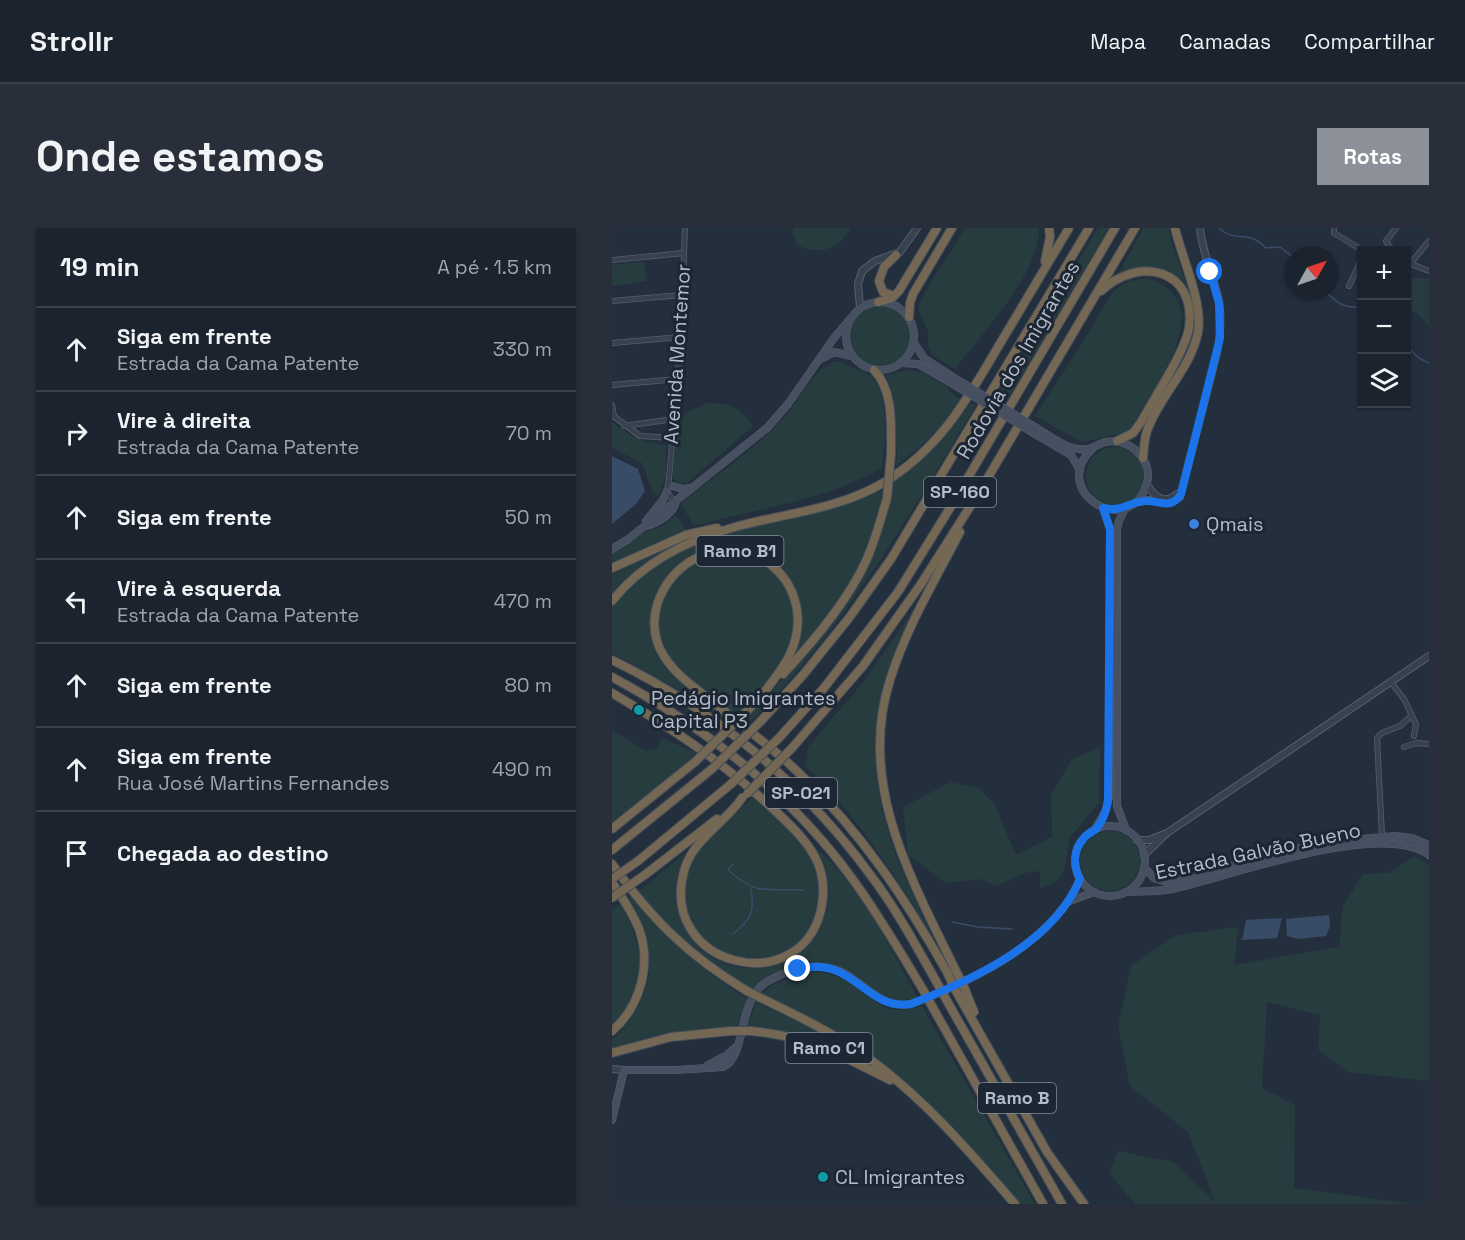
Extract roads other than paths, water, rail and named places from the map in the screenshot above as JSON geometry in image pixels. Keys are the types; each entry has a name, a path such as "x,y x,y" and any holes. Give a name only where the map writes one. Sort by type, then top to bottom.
{"highway":[{"path":"874,303 894,296 899,291 937,228"},
{"path":"909,317 909,303 913,294 951,228"},
{"path":"1039,278 1048,251 1049,228"},
{"path":"612,601 642,571 670,552 735,527 831,505 883,483 916,458 938,438 962,407 1069,228"},
{"name":"Rodovia dos Imigrantes","path":"612,850 713,768 760,722 849,618 891,559 1089,228"},
{"name":"Rodovia dos Imigrantes","path":"612,880 731,784 779,738 831,680 898,592 1115,228"},
{"path":"612,693 674,730 726,768 778,813 804,842 815,858 823,878 824,889 816,925 808,937 794,950 771,961 759,963 729,960 700,941 687,922 682,903 682,878 691,855 704,838 734,810 745,796 792,748 837,698 895,623 980,491 1135,228"},
{"path":"1143,459 1146,432 1190,356 1198,331 1195,298 1175,228"},
{"path":"894,296 883,292 879,281 884,267 896,255"},
{"path":"1094,298 1115,279 1134,271 1158,272 1176,283 1187,302 1189,314 1186,340 1137,429 1117,441"},
{"path":"612,829 696,761 746,713 812,641 855,582 871,550 886,498 891,454 888,395 884,382 874,370"},
{"path":"951,971 896,841 882,783 879,734 889,682 898,657 923,601 980,491"},
{"path":"612,568 686,535 720,527 735,527"},
{"name":"Ramo B1","path":"762,695 785,664 796,639 798,613 792,591 776,569 756,556 735,550 705,554 680,568 662,591 656,609 655,628 661,651 677,674 794,768 838,813 901,895 951,971"},
{"name":"SP-021","path":"612,660 662,686 712,718 751,748 825,819 868,872 901,920 1062,1204"},
{"name":"SP-021","path":"612,677 695,726 739,761 806,822 850,875 922,988 1043,1204"},
{"path":"612,898 745,796"},
{"path":"612,864 669,934 723,976 747,991 840,1039 872,1060 951,1132 1015,1204"},
{"path":"612,880 638,926 642,940 644,965 641,984 632,1005 612,1031"},
{"name":"Ramo B","path":"951,971 987,1043 1047,1152 1084,1204"},
{"name":"Ramo C1","path":"612,1053 671,1037 731,1031 780,1034 810,1041 851,1058 901,1085"}],"main road":[{"path":"612,549 644,526 654,524 671,512 676,506 675,501 767,428 788,404 834,338 860,308 874,303 896,306 909,317 914,329 914,343 910,354 902,363 889,370 874,370 862,366 851,356 834,352 816,364"},
{"path":"850,319 846,327 846,339 851,356"},
{"path":"914,343 924,358 954,381 1071,455 1080,470"},
{"path":"902,363 918,364 954,381"},
{"path":"1037,432 1073,448 1093,448"},
{"path":"1117,441 1137,450 1143,459 1148,476 1147,485 1136,502 1125,508 1114,510 1103,508 1084,494 1080,482 1080,470 1084,458 1093,448 1104,442 1117,441"},
{"path":"644,526 663,500 670,485 682,489 693,488"},
{"path":"1095,830 1106,810 1108,797 1110,529 1103,508"},
{"path":"612,1120 624,1070 676,1070 727,1065 734,1058 746,1011 755,992 765,983 783,974 808,967 829,968 844,973 886,1002 900,1005 911,1004 975,976 1006,959 1077,897 1094,892 1113,896 1126,892 1138,882 1144,867 1144,855 1137,840 1126,830 1117,806 1117,529 1125,508"},
{"path":"1094,892 1080,879 1075,865 1076,851 1083,838 1095,830 1111,826 1126,830"},
{"name":"Estrada Galvão Bueno","path":"1144,867 1154,878 1166,882 1304,848 1382,837 1404,837 1429,845"},
{"name":"Estrada Galvão Bueno","path":"1126,892 1172,889 1272,862 1361,844 1402,844 1416,847 1429,855"},
{"path":"1070,901 1080,879"},
{"path":"701,1068 729,1054 739,1042"},
{"path":"727,1065 729,1054"}],"street":[{"name":"Avenida Montemor","path":"675,501 670,485 681,337 685,228"},
{"path":"860,308 858,284 862,271 874,261 896,255 904,248 916,228"},
{"path":"1136,502 1149,500 1170,503 1179,497 1220,338 1219,303 1200,228"},
{"path":"1334,228 1334,233 1357,247"},
{"path":"1389,246 1386,241 1394,229"},
{"path":"1411,260 1429,241"},
{"path":"612,260 684,253"},
{"path":"1411,264 1429,271"},
{"path":"1349,286 1357,269"},
{"path":"612,302 681,295"},
{"path":"859,296 874,303"},
{"path":"612,344 681,337"},
{"path":"612,385 678,379"},
{"path":"612,405 613,416 624,426 643,437 672,438"},
{"path":"624,426 674,419"},
{"path":"670,485 675,501"},
{"path":"1147,485 1152,493 1161,499 1172,498 1182,490"},
{"path":"1144,855 1167,833 1429,656"},
{"path":"1391,682 1404,699 1417,726 1414,736"},
{"path":"1382,837 1377,738 1382,733 1400,726 1411,716"},
{"path":"1404,747 1416,743 1429,744"},
{"path":"1137,840 1150,840 1167,833"},
{"path":"612,1069 624,1070"}],"water":[{"path":"612,456 638,469 645,491 636,504 612,524"},
{"path":"1329,915 1330,926 1326,936 1298,939 1287,936 1286,919"},
{"path":"1282,918 1277,938 1242,940 1246,920"}],"waterway":[{"path":"1219,228 1231,235 1253,239 1266,248 1280,247 1285,251"},
{"path":"1335,300 1350,307 1357,307"},
{"path":"1411,351 1429,363"},
{"path":"733,864 728,870 738,879 755,888 803,890"},
{"path":"733,934 750,915 752,910 751,889"},
{"path":"952,922 978,927 1012,929"}],"place":[{"name":"Qmais","path":"1194,524"},
{"name":"Pedágio Imigrantes Capital P3","path":"639,710"},
{"name":"CL Imigrantes","path":"823,1177"}]}
